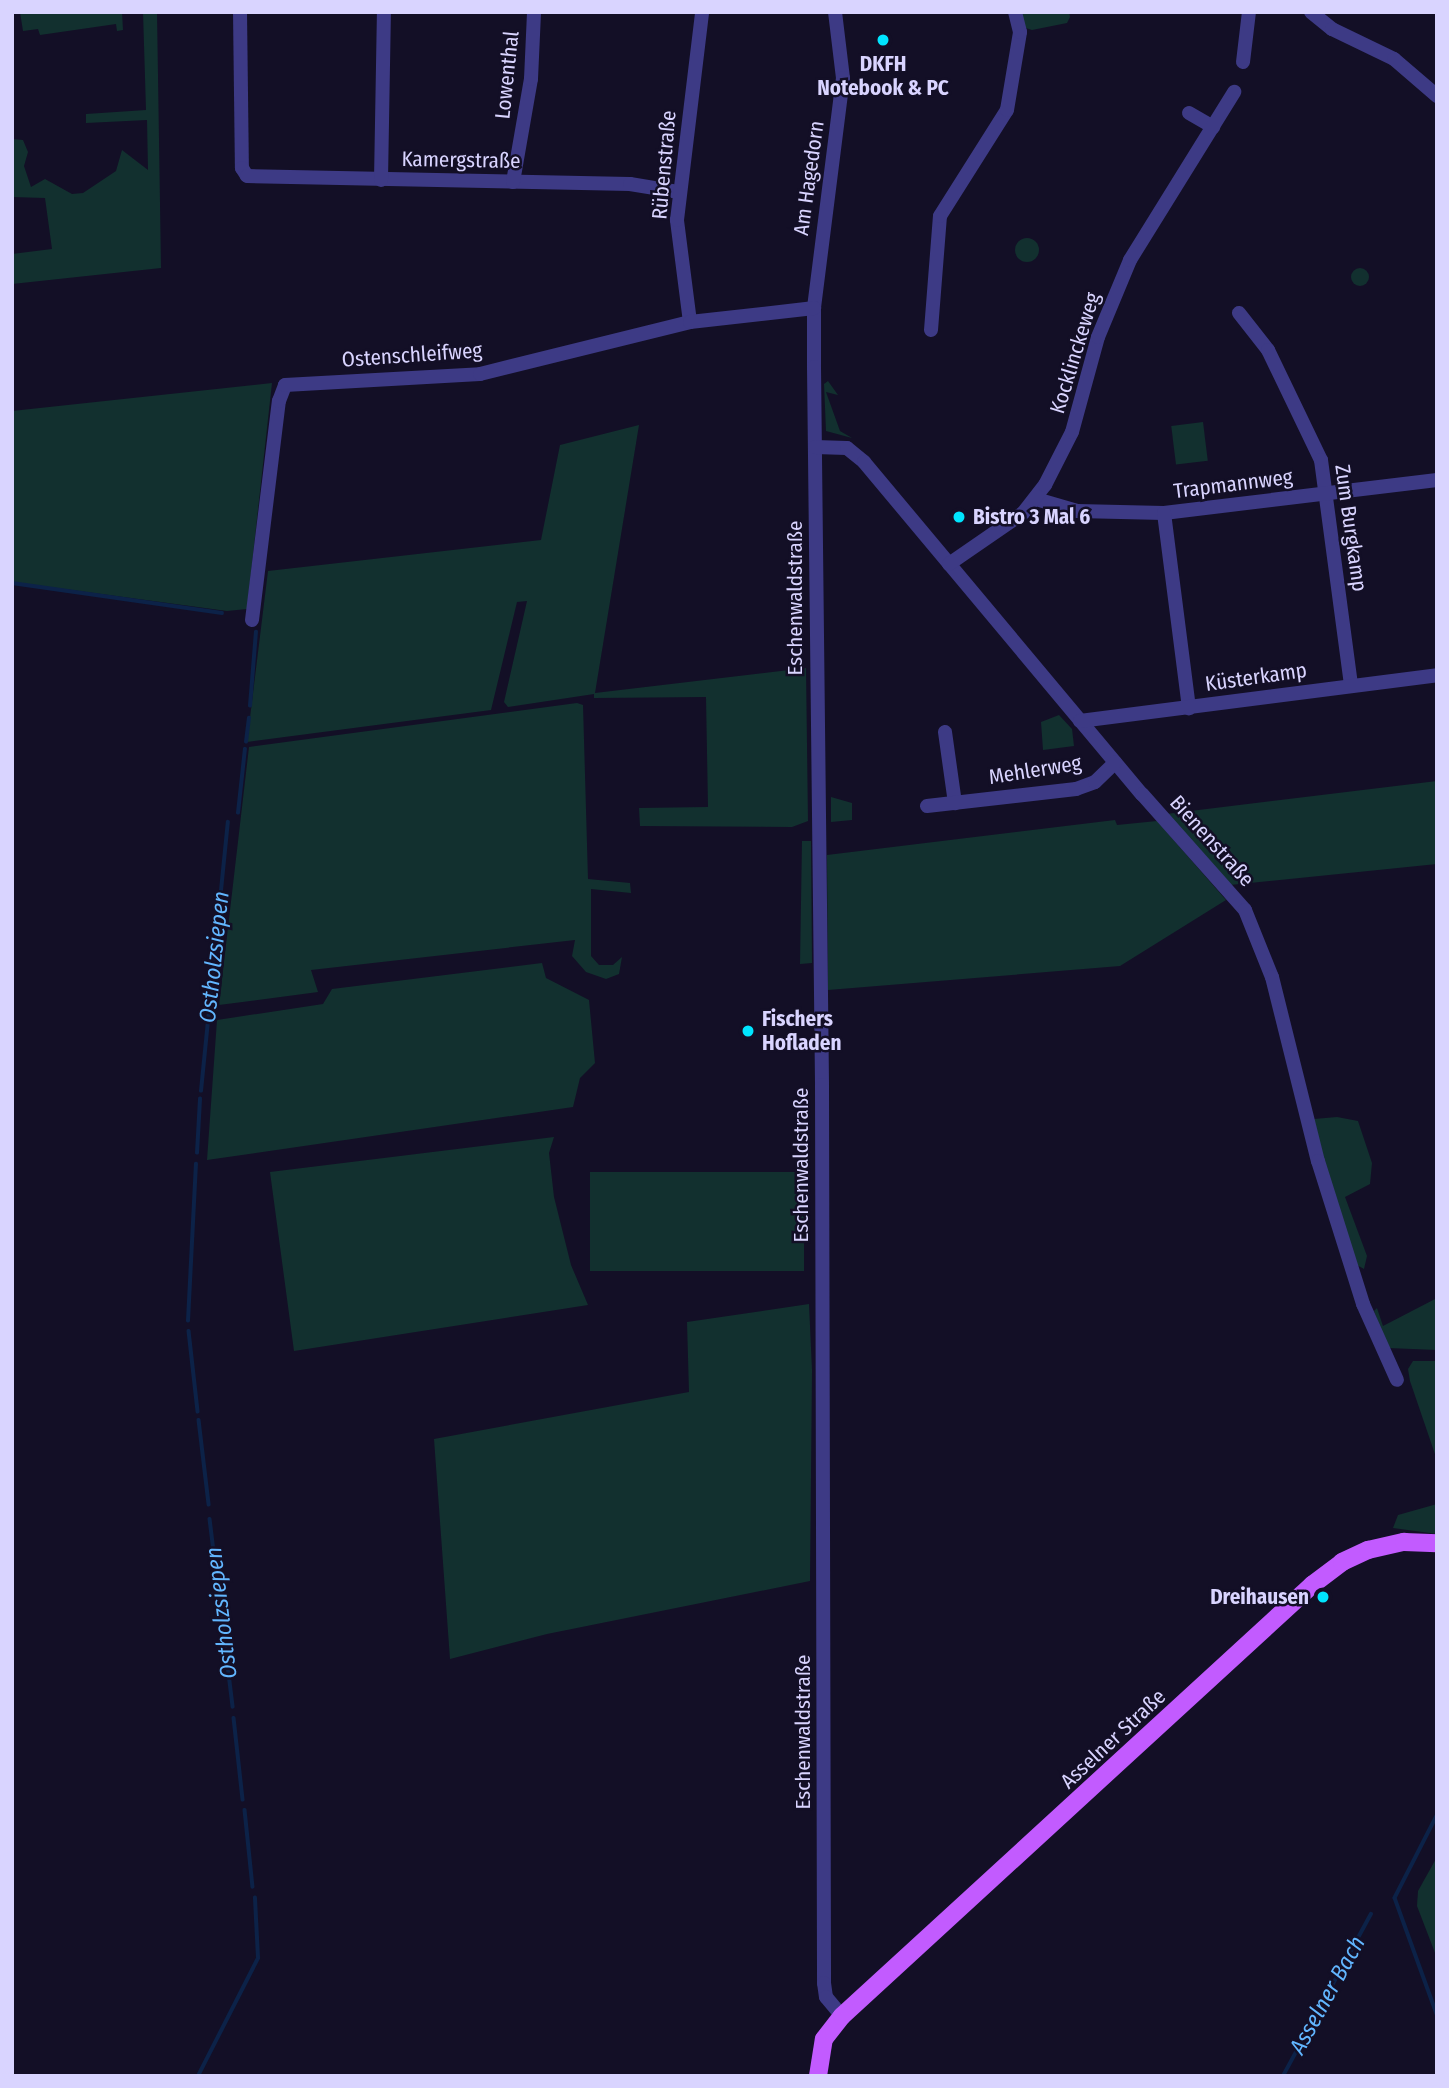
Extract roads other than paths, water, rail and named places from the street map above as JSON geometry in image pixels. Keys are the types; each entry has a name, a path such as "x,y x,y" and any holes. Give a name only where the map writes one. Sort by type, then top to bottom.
{"main road":[{"name":"Asselner Straße","path":"818,2076 824,2039 842,2016 1335,1566 1384,1545 1437,1543"}],"street":[{"name":"Kamergstraße","path":"240,12 244,172 254,177 630,184 680,192"},
{"path":"381,180 384,12"},
{"name":"Lowenthal","path":"513,182 531,79 534,12"},
{"name":"Rübenstraße","path":"690,322 677,220 702,12"},
{"name":"Am Hagedorn","path":"814,308 843,78 835,12"},
{"path":"931,330 940,216 1007,110 1020,32 1015,12"},
{"path":"1243,62 1249,12"},
{"path":"1311,12 1332,29 1394,59 1437,96"},
{"name":"Kocklinckeweg","path":"949,564 1006,526 1035,499 1072,432 1098,337 1130,260 1234,92"},
{"path":"1189,113 1213,127"},
{"name":"Ostenschleifweg","path":"252,620 279,401 285,385 480,373 690,322 814,308"},
{"name":"Eschenwaldstraße","path":"814,308 826,1997 842,2016"},
{"name":"Zum Burgkamp","path":"1239,313 1268,350 1321,460 1351,686"},
{"name":"Bienenstraße","path":"816,447 855,453 1251,921 1272,977 1318,1161 1363,1304 1397,1380"},
{"name":"Trapmannweg","path":"1035,499 1077,511 1164,513 1437,480"},
{"path":"1164,513 1189,708"},
{"name":"Küsterkamp","path":"1080,721 1437,675"},
{"path":"945,732 955,803"},
{"name":"Mehlerweg","path":"927,806 1076,789 1095,782 1115,763"}],"waterway":[{"name":"Ostholzsiepen","path":"12,583 222,613"},
{"name":"Ostholzsiepen","path":"250,706 256,632"},
{"name":"Ostholzsiepen","path":"246,742 249,718"},
{"name":"Ostholzsiepen","path":"238,813 245,749"},
{"name":"Ostholzsiepen","path":"201,1091 228,822"},
{"name":"Ostholzsiepen","path":"197,1153 200,1099"},
{"name":"Ostholzsiepen","path":"188,1321 196,1164"},
{"name":"Ostholzsiepen","path":"189,1331 198,1411"},
{"name":"Ostholzsiepen","path":"199,1420 209,1504"},
{"name":"Ostholzsiepen","path":"210,1519 233,1707"},
{"name":"Ostholzsiepen","path":"234,1718 243,1800"},
{"name":"Ostholzsiepen","path":"245,1810 253,1887"},
{"path":"1437,1816 1395,1898 1437,2014"},
{"name":"Ostholzsiepen","path":"198,2076 258,1958 255,1898"},
{"name":"Asselner Bach","path":"1283,2076 1371,1914"}],"place":[{"name":"DKFH Notebook & PC","path":"883,40"},
{"name":"Bistro 3 Mal 6","path":"959,517"},
{"name":"Fischers Hofladen","path":"748,1031"},
{"name":"Dreihausen","path":"1323,1597"}]}
